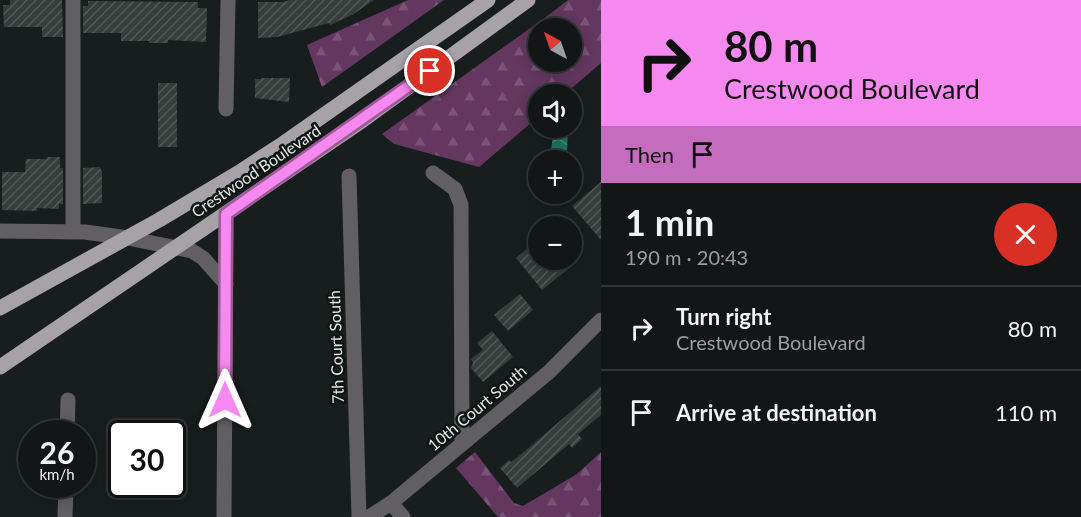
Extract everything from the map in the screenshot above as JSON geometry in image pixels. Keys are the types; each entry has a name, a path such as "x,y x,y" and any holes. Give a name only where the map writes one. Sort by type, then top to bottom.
{"main road":[{"name":"Crestwood Boulevard","path":"0,308 190,202 284,143 488,0"},
{"name":"Crestwood Boulevard","path":"0,367 372,113 528,0"}],"street":[{"path":"73,0 73,232"},
{"path":"226,109 228,0"},
{"path":"434,173 455,189 461,205 462,444"},
{"name":"7th Court South","path":"349,176 359,517"},
{"path":"224,517 226,214"},
{"path":"0,231 73,232 128,238 192,251 203,258 226,284"},
{"name":"10th Court South","path":"369,517 391,503 549,372 601,320"},
{"path":"67,420 68,400"},
{"path":"65,517 66,498"},
{"path":"391,503 403,517"}],"green space":[{"path":"408,0 444,0 322,87 307,45"},
{"path":"568,0 601,0 601,63 577,84 528,84 528,125 479,167 394,144 382,134 528,30 528,72 582,72 582,18 544,18"},
{"path":"475,452 514,503 523,506 577,474 601,452 601,517 498,517 456,468"}],"water":[{"path":"553,138 568,138 567,150 551,150"}],"building":[{"path":"10,0 62,0 63,37 42,37 42,27 4,27 3,5 10,5"},
{"path":"374,0 352,15 330,25 329,23 277,37 258,38 258,2"},
{"path":"88,1 198,2 198,8 207,8 206,42 121,41 121,33 83,33 83,6 88,6"},
{"path":"290,78 289,102 255,98 255,79"},
{"path":"158,83 177,83 177,147 158,147"},
{"path":"47,157 60,157 60,168 63,168 63,204 59,204 59,209 2,210 2,172 25,172 26,159 47,159"},
{"path":"100,167 102,170 102,203 83,204 83,168"},
{"path":"601,182 601,240 572,206 582,204 582,198"},
{"path":"528,248 528,270 567,270 542,290 516,258"},
{"path":"520,294 533,310 508,331 494,315"},
{"path":"492,331 513,357 483,382 471,368 473,363 471,359 483,350 477,343"},
{"path":"601,386 601,415 578,434 582,439 572,448 569,444 517,488 500,468 525,451"}],"route":[{"path":"225,400 226,214 430,71"}]}
